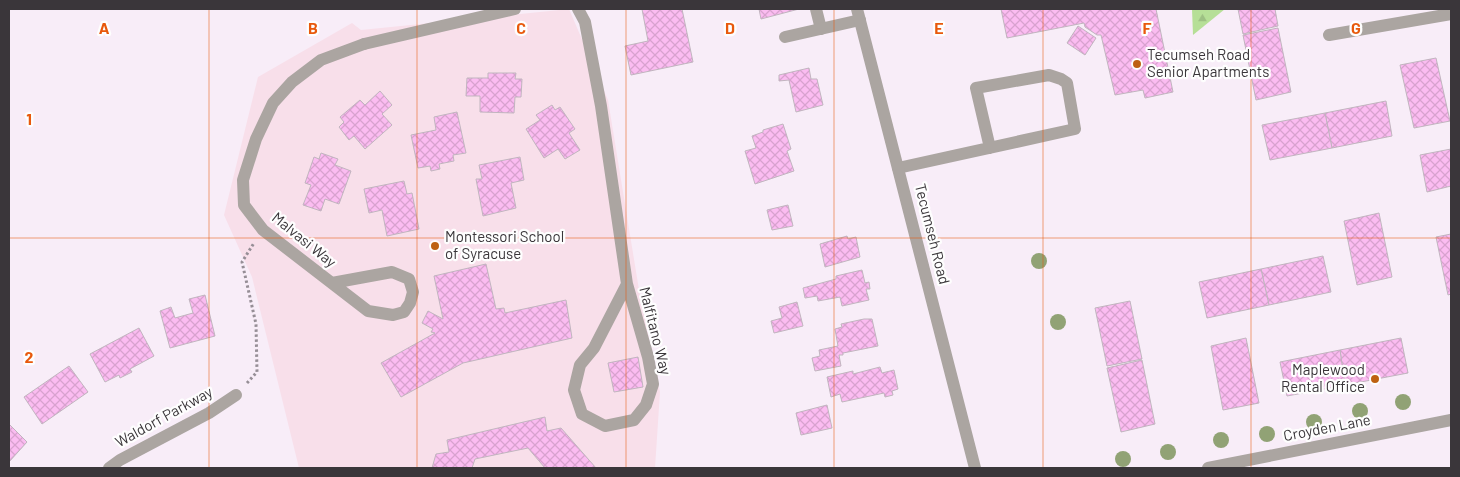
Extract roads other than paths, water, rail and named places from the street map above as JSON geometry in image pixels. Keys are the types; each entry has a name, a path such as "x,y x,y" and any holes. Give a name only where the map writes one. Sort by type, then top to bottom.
{"street":[{"name":"Malvasi Way","path":"332,283 392,272 409,279 413,292 410,304 404,312 393,315 368,311 263,230 244,205 243,180 256,139 273,103 292,82 322,60 364,44 514,9"},
{"name":"Malfitano Way","path":"578,9 585,22 601,106 627,284 648,357 653,384 646,406 634,420 605,426 582,414 574,390 580,365 594,348 627,284"},
{"path":"816,9 821,29"},
{"path":"785,37 821,29 858,14"},
{"name":"Tecumseh Road","path":"858,14 975,468"},
{"path":"1329,35 1451,14"},
{"path":"898,168 990,148 1075,129 1067,83 1049,75 976,88 990,148"},
{"name":"Waldorf Parkway","path":"109,468 120,460 236,396"},
{"name":"Croyden Lane","path":"1208,468 1451,420"}],"place":[{"name":"Tecumseh Road Senior Apartments","path":"1137,64"},
{"name":"Montessori School of Syracuse","path":"435,246"},
{"name":"Maplewood Rental Office","path":"1375,379"}]}
